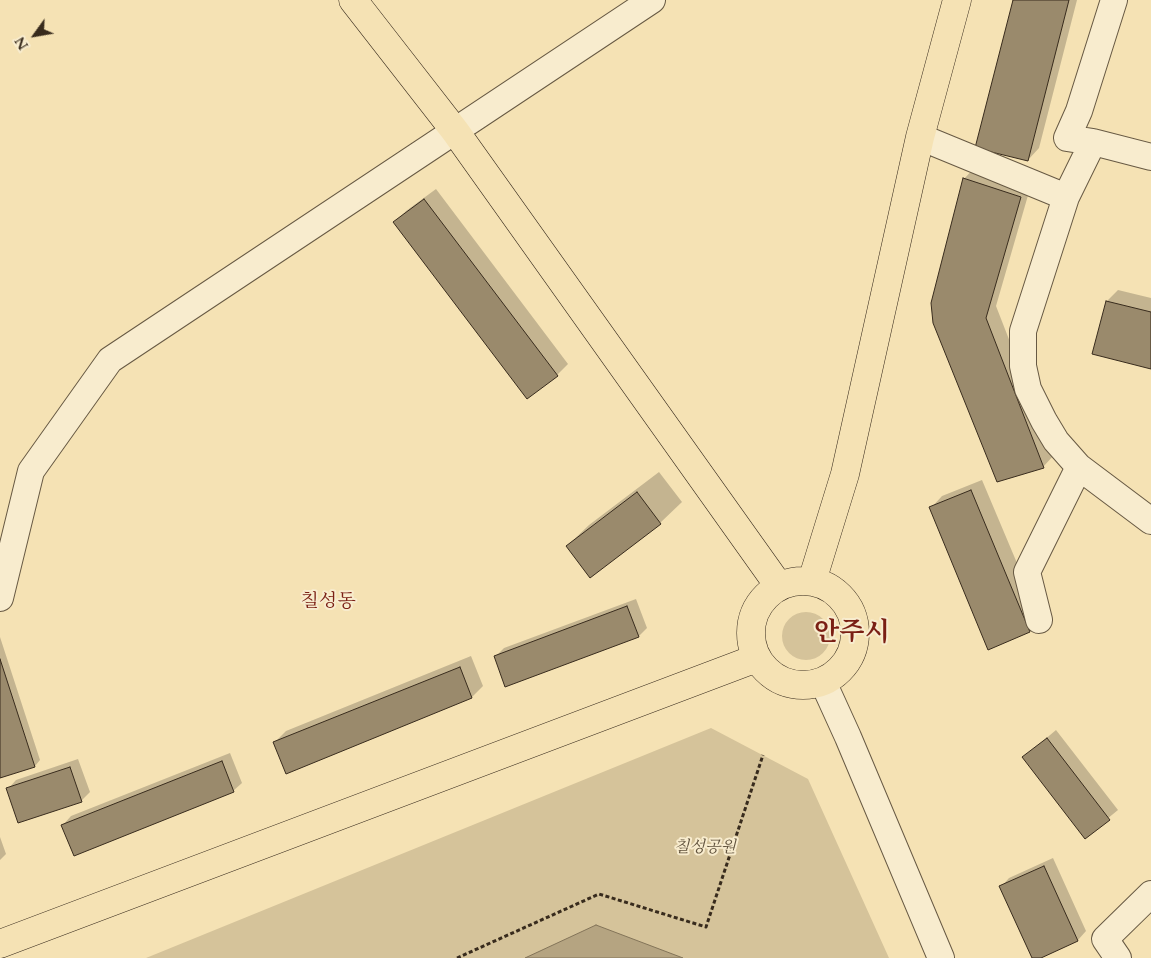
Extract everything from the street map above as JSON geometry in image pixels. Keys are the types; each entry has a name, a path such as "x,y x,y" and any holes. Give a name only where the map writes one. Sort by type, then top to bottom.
{"main road":[{"path":"353,0 454,131 778,586"},
{"path":"812,581 845,474 920,137 958,0"},
{"path":"796,581 812,581 829,587 842,598 851,612 855,627 854,643 848,659 838,673 823,682 807,685 793,684 779,679 767,670 757,658 751,642 751,626 756,610 765,596 778,586 796,581"},
{"path":"0,944 757,658"}],"street":[{"path":"0,598 31,471 110,360 652,0"},
{"path":"1114,0 1079,111 1067,138 1093,142 1151,158"},
{"path":"920,137 1066,198"},
{"path":"1093,142 1066,198 1023,332 1023,366 1028,389 1056,440 1079,467 1151,521"},
{"path":"1038,620 1027,572 1079,467"},
{"path":"823,682 941,958"},
{"path":"1118,958 1105,939 1151,894"}],"path":[{"path":"457,958 599,894 706,927 763,755"}],"green space":[{"path":"801,612 811,612 823,619 830,631 830,641 823,653 811,660 801,660 793,656 786,649 782,641 782,631 786,623 793,616"},
{"name":"칠성공원","path":"711,728 808,779 889,958 146,958"}],"shaded area":[{"path":"596,925 683,958 525,958"}],"building":[{"path":"1013,0 1069,0 1028,161 975,148"},
{"path":"963,178 1021,197 986,318 1044,468 997,482 933,323 931,303"},
{"path":"424,199 558,376 527,399 393,222"},
{"path":"1106,301 1151,312 1151,369 1092,354"},
{"path":"971,490 1030,632 988,650 929,507"},
{"path":"637,492 661,524 590,578 566,546"},
{"path":"627,606 639,637 505,687 494,656"},
{"path":"0,659 35,767 0,778"},
{"path":"460,667 472,698 286,774 273,742"},
{"path":"1047,738 1110,820 1085,839 1022,757"},
{"path":"222,761 234,792 74,856 61,825"},
{"path":"70,767 82,802 18,823 6,788"},
{"path":"1044,866 1078,941 1041,958 1032,958 999,886"}],"district":[{"name":"칠성동","path":"328,603"},
{"name":"안주시","path":"852,634"}]}
